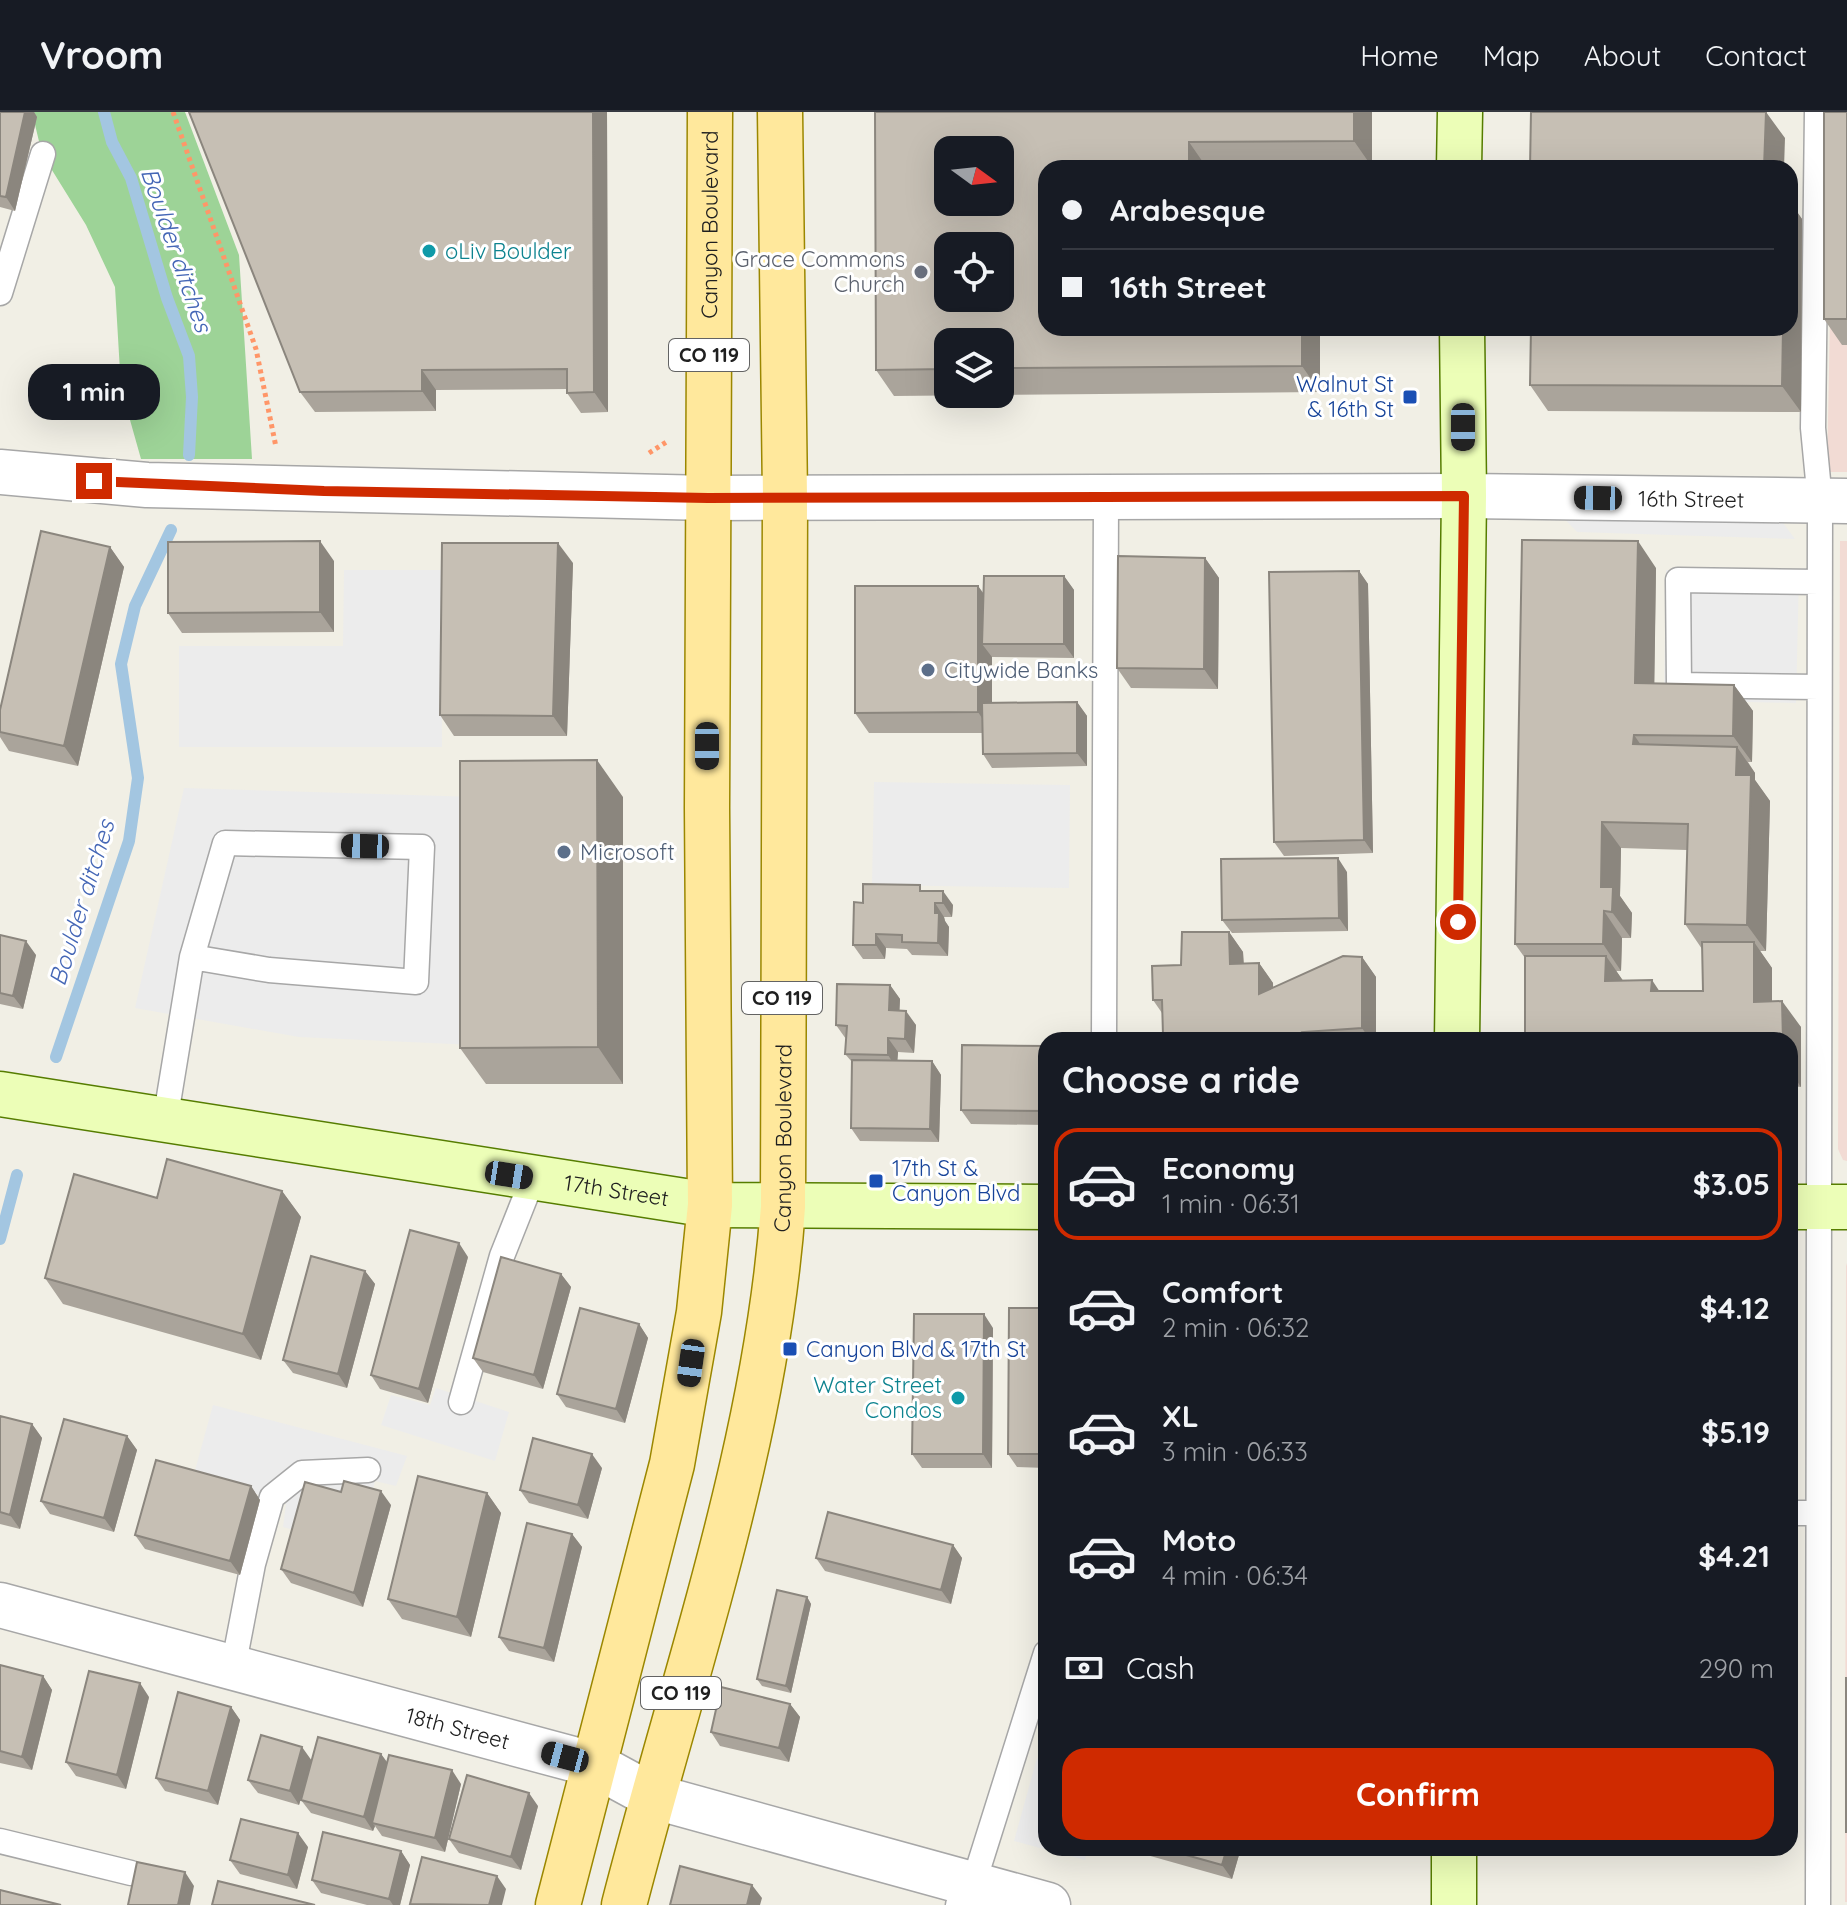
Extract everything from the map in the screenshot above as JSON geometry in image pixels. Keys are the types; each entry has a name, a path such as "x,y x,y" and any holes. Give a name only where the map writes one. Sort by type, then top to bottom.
{"main road":[{"name":"Canyon Boulevard","path":"558,1905 675,1449 699,1312 710,1205 710,112"},
{"name":"Canyon Boulevard","path":"624,1905 742,1464 777,1281 783,1207 785,497 780,112"}],"street":[{"path":"1459,160 1460,112"},
{"path":"1457,1032 1464,496 1462,336"},
{"name":"16th Street","path":"0,472 147,485 708,498 1464,496 1833,501"},
{"name":"17th Street","path":"0,1094 710,1205 1038,1207"},
{"name":"18th Street","path":"0,1605 595,1765 652,1796 966,1895 1048,1905"},
{"path":"1454,1856 1454,1905"}],"lane":[{"path":"1817,112 1813,428 1833,501 1819,582 1818,1905"},
{"path":"0,293 43,154"},
{"path":"1104,1032 1106,498"},
{"path":"1819,582 1678,580 1679,685 1819,687"},
{"path":"165,1121 192,957 225,843 422,847 416,982 269,970 192,957"},
{"path":"461,1402 502,1256 533,1178"},
{"path":"233,1668 253,1564 272,1497 302,1473 368,1470"},
{"path":"1798,1513 1817,1513"},
{"path":"966,1895 1038,1677"},
{"path":"0,1841 131,1873"}],"path":[{"path":"173,112 256,349 282,489"}],"shaded area":[{"path":"1834,112 1847,112 1847,472 1827,472"},
{"path":"1555,509 1777,515 1795,539 1577,532"},
{"path":"1840,541 1847,541 1847,1161 1843,1160 1838,1149"},
{"path":"344,570 441,570 442,747 179,747 179,646 343,646"},
{"path":"1666,570 1799,573 1796,703 1664,700"},
{"path":"874,782 1070,785 1069,888 872,885"},
{"path":"184,788 477,797 475,1045 299,1037 135,1008"},
{"path":"1847,1263 1847,1902 1845,1902 1846,1266"},
{"path":"436,1388 509,1412 495,1461 381,1425 391,1395 430,1405"},
{"path":"213,1405 407,1456 396,1486 375,1481 373,1489 305,1498 298,1531 283,1527 286,1504 194,1474"},
{"path":"1037,1758 1038,1758 1038,1847 1014,1841"}],"green space":[{"path":"32,112 185,112 239,255 252,459 141,459 121,388 115,287 86,225 42,154"}],"building":[{"path":"0,112 25,112 6,197 0,196"},
{"name":"oLiv Boulder","path":"189,112 593,112 594,392 567,393 567,369 422,370 422,391 300,392"},
{"path":"875,112 1354,112 1354,141 1189,142 1189,160 1038,160 1038,336 1302,336 1302,366 1014,368 1014,328 934,328 934,369 876,370"},
{"path":"1531,112 1766,112 1764,160 1530,160"},
{"path":"1824,112 1847,112 1847,319 1824,319"},
{"path":"1531,336 1783,336 1782,386 1530,385"},
{"path":"41,531 110,547 64,746 0,732 0,710"},
{"path":"1522,540 1638,541 1635,683 1734,685 1733,736 1634,735 1633,744 1737,747 1736,775 1751,775 1747,925 1685,924 1688,824 1602,822 1601,887 1613,887 1612,912 1604,911 1603,944 1515,944"},
{"path":"320,541 320,612 168,613 168,542"},
{"path":"442,543 558,543 553,716 440,715"},
{"path":"1118,556 1205,558 1204,669 1117,668"},
{"path":"1359,571 1364,840 1274,842 1269,572"},
{"path":"984,576 1064,576 1064,644 982,644"},
{"path":"855,586 978,586 978,712 855,713"},
{"path":"1077,702 1077,753 983,754 982,703"},
{"path":"597,760 598,1047 460,1048 460,761"},
{"path":"1338,858 1339,918 1222,920 1221,859"},
{"path":"863,884 920,885 920,891 943,891 943,903 935,903 935,913 939,913 938,943 902,942 902,935 876,934 876,945 853,945 854,902 863,903"},
{"path":"1182,932 1229,932 1230,964 1259,963 1259,994 1343,956 1362,957 1362,1028 1303,1032 1163,1032 1162,1000 1153,1000 1152,966 1181,965"},
{"path":"0,935 26,941 13,996 0,993"},
{"path":"1702,942 1754,942 1754,1002 1782,1001 1783,1032 1525,1032 1525,956 1606,956 1605,981 1652,980 1651,991 1703,991"},
{"path":"837,984 890,985 889,1010 906,1011 905,1039 888,1038 888,1055 845,1054 847,1026 836,1025"},
{"path":"962,1045 1038,1046 1038,1111 961,1110"},
{"path":"852,1060 932,1061 930,1129 851,1128"},
{"path":"167,1159 282,1191 243,1334 45,1278 74,1174 157,1198"},
{"path":"410,1230 459,1243 419,1389 371,1375"},
{"path":"311,1256 365,1271 338,1374 283,1360"},
{"path":"501,1257 561,1274 534,1375 473,1358"},
{"path":"580,1308 639,1324 616,1409 557,1394"},
{"path":"1009,1308 1038,1308 1038,1454 1008,1454"},
{"name":"Water Street Condos","path":"914,1314 984,1314 983,1454 912,1454"},
{"path":"0,1416 32,1424 10,1515 0,1512"},
{"path":"64,1419 127,1436 104,1518 41,1501"},
{"path":"533,1438 592,1454 578,1505 520,1490"},
{"path":"156,1460 251,1486 230,1561 135,1535"},
{"path":"418,1476 487,1493 457,1617 388,1599"},
{"path":"344,1481 381,1491 354,1593 281,1569 305,1482 341,1492"},
{"path":"828,1512 953,1545 941,1590 816,1558"},
{"path":"527,1523 572,1534 544,1648 499,1637"},
{"path":"777,1590 807,1597 786,1686 757,1679"},
{"path":"0,1665 43,1676 22,1757 0,1751"},
{"path":"89,1671 140,1683 117,1775 66,1762"},
{"path":"1847,1678 1847,1832 1846,1832"},
{"path":"721,1687 790,1704 779,1748 711,1732"},
{"path":"178,1692 231,1707 208,1791 156,1778"},
{"path":"261,1735 302,1747 290,1791 248,1780"},
{"path":"318,1737 381,1754 364,1817 301,1800"},
{"path":"389,1755 452,1770 435,1838 372,1823"},
{"path":"467,1775 529,1793 511,1857 449,1839"},
{"path":"241,1819 298,1833 288,1875 230,1860"},
{"path":"323,1832 401,1851 389,1899 312,1880"},
{"path":"1190,1856 1225,1856 1222,1865"},
{"path":"422,1857 497,1876 489,1905 410,1904"},
{"path":"137,1862 185,1872 178,1905 128,1905"},
{"path":"680,1866 752,1885 747,1905 670,1905"},
{"path":"218,1881 315,1905 212,1905"},
{"path":"0,1890 61,1905 0,1905"}],"waterway":[{"name":"Boulder ditches","path":"104,112 112,142 131,178 167,298 189,356 192,397 189,455"},
{"name":"Boulder ditches","path":"56,1057 129,841 138,778 121,664 135,606 171,530"},
{"name":"Boulder ditches","path":"0,1239 17,1175"}],"place":[{"name":"oLiv Boulder","path":"429,251"},
{"name":"Grace Commons Church","path":"921,272"},
{"name":"Walnut St & 16th St","path":"1410,397"},
{"name":"Citywide Banks","path":"928,670"},
{"name":"Microsoft","path":"564,852"},
{"name":"17th St & Canyon Blvd","path":"876,1181"},
{"name":"Canyon Blvd & 17th St","path":"790,1349"},
{"name":"Water Street Condos","path":"958,1398"}],"route":[{"path":"94,481 324,491 708,498 1464,496 1458,922"}]}
